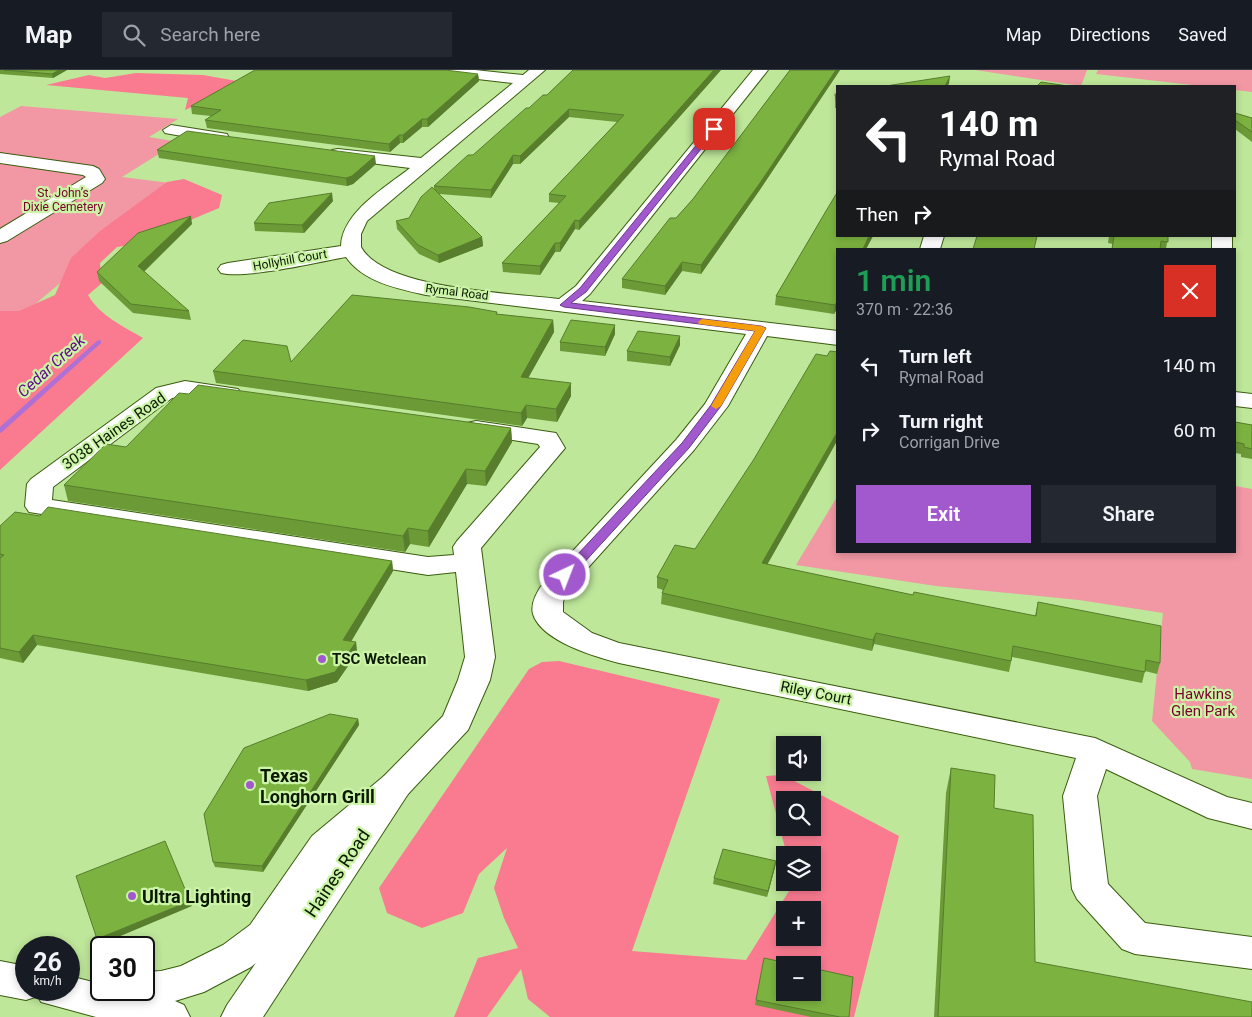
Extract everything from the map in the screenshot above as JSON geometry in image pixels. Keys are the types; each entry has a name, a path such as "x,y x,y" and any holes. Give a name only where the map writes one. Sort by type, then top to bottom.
{"street":[{"path":"434,70 531,75"},
{"path":"564,305 583,290 761,70"},
{"path":"352,250 350,236 360,218 531,75"},
{"path":"171,130 236,141"},
{"path":"324,152 424,164"},
{"path":"0,158 87,170 93,172 96,178 0,237"},
{"name":"Rymal Road","path":"352,250 368,267 404,284 426,289 836,338"},
{"name":"Hollyhill Court","path":"228,269 352,250"},
{"name":"Riley Court","path":"761,328 716,406 686,446 554,588 548,602 548,614 559,627 575,639 637,657 1095,750 1220,809 1252,816"},
{"name":"3038 Haines Road","path":"254,398 186,388 164,393 40,484 38,506 428,566 468,562"},
{"path":"1236,399 1252,401"},
{"path":"449,425 547,438 553,448 467,547 468,562"},
{"name":"Haines Road","path":"241,1017 396,785 457,722 474,680 480,657 468,562"},
{"path":"1095,750 1080,796 1090,889 1135,938 1252,953"},
{"path":"155,988 190,980 237,956 263,936 325,846 396,785"},
{"path":"0,978 15,981"},
{"path":"80,996 170,1017"}],"green space":[{"path":"975,70 1087,70 1081,85"},
{"path":"1098,70 1252,70 1252,92 1236,90 1236,85 1192,85 1096,74"},
{"name":"St. John’s Dixie Cemetery","path":"21,106 178,119 149,137 178,142 122,177 178,184 2,332 0,345 0,117"},
{"name":"Hawkins Glen Park","path":"1236,486 1252,489 1252,779 1192,769 1190,762 1152,721 1163,613 1079,600 936,586 796,565 836,499 836,553 1236,553"}],"shaded area":[{"path":"136,73 203,75 248,83 185,110 188,98 46,85 89,75 105,78"},
{"path":"184,179 222,195 219,208 131,245 117,247 100,263 102,283 88,295 105,315 143,338 0,470 0,311 19,311 55,295 71,258 100,231 167,182"},
{"path":"559,661 720,699 632,951 746,960 776,912 776,946 821,946 821,901 783,901 789,891 821,891 821,846 785,846 782,836 821,836 821,795 899,836 854,1017 550,1017 528,999 521,969 487,1017 454,1017 478,958 518,948 504,918 494,888 507,848 479,874 463,913 422,928 387,913 379,888 529,669 542,662"},
{"path":"776,775 776,781 794,781 813,791 776,791 776,814 766,776"}],"building":[{"path":"4,70 59,70 52,74"},
{"path":"255,70 445,70 478,74 427,119 422,119 389,144 205,120 221,110 191,106"},
{"path":"573,70 714,70 579,221 575,220 560,243 555,243 540,266 502,263 566,196 549,194 624,115 569,109 520,156 513,155 491,190 434,186 468,155 473,155 526,108 529,108 543,95 547,95"},
{"path":"790,70 836,70 760,183 701,265 682,262 665,286 622,279 670,218 676,218 693,199"},
{"path":"950,76 946,85 892,85"},
{"path":"1041,82 1061,85 1038,85"},
{"path":"1236,113 1252,118 1252,132 1236,121"},
{"path":"187,131 375,156 352,176 346,178 157,150"},
{"path":"432,187 482,237 438,255 418,245 396,221 409,218 421,197"},
{"path":"332,193 302,225 254,223 269,203"},
{"path":"836,194 836,237 869,237 863,248 836,248 836,303 835,305 776,296"},
{"path":"191,216 138,266 189,311 131,304 97,272 138,233"},
{"path":"977,237 1037,237 1034,248 973,248"},
{"path":"1114,237 1168,237 1168,242 1161,241 1160,248 1112,248"},
{"path":"352,295 469,307 497,312 496,314 553,320 521,377 571,383 556,409 526,405 521,413 213,371 243,340 287,346 291,362"},
{"path":"571,320 615,325 605,347 560,342"},
{"path":"638,331 680,336 670,357 627,351"},
{"path":"830,351 836,352 836,434 762,563 913,595 914,592 1036,616 1038,602 1161,626 1160,663 1146,660 1145,672 1013,646 1011,661 876,633 873,640 662,593 668,580 657,577 675,545 695,549 754,459 816,354 827,356"},
{"path":"198,385 511,428 485,471 466,469 428,531 408,528 403,536 64,485 106,444 126,447 179,393 189,394"},
{"path":"1236,422 1252,425 1252,449 1244,447 1244,444 1236,442"},
{"path":"48,507 392,561 343,640 356,642 335,672 306,680 33,635 19,652 0,648 0,558 4,555 0,554 0,526 15,512 40,516"},
{"path":"330,714 358,719 262,866 213,862 204,814 244,748"},
{"path":"951,768 995,775 994,808 1033,815 1035,962 1252,1002 1252,1017 938,1017"},
{"path":"165,841 190,901 104,936 96,936 76,876"},
{"path":"723,849 776,861 768,891 714,878"},
{"path":"764,958 776,961 776,1001 821,1001 821,970 853,977 849,1017 840,1017 756,1000"}],"waterway":[{"name":"Cedar Creek","path":"0,431 99,342"}],"slow traffic":[{"path":"702,322 761,328 716,406"}],"place":[{"name":"TSC Wetclean","path":"322,659"},
{"name":"Texas Longhorn Grill","path":"250,785"},
{"name":"Ultra Lighting","path":"132,896"}],"route":[{"path":"565,575 686,446 716,406 761,328 696,322 564,305 583,290 714,129"}]}
